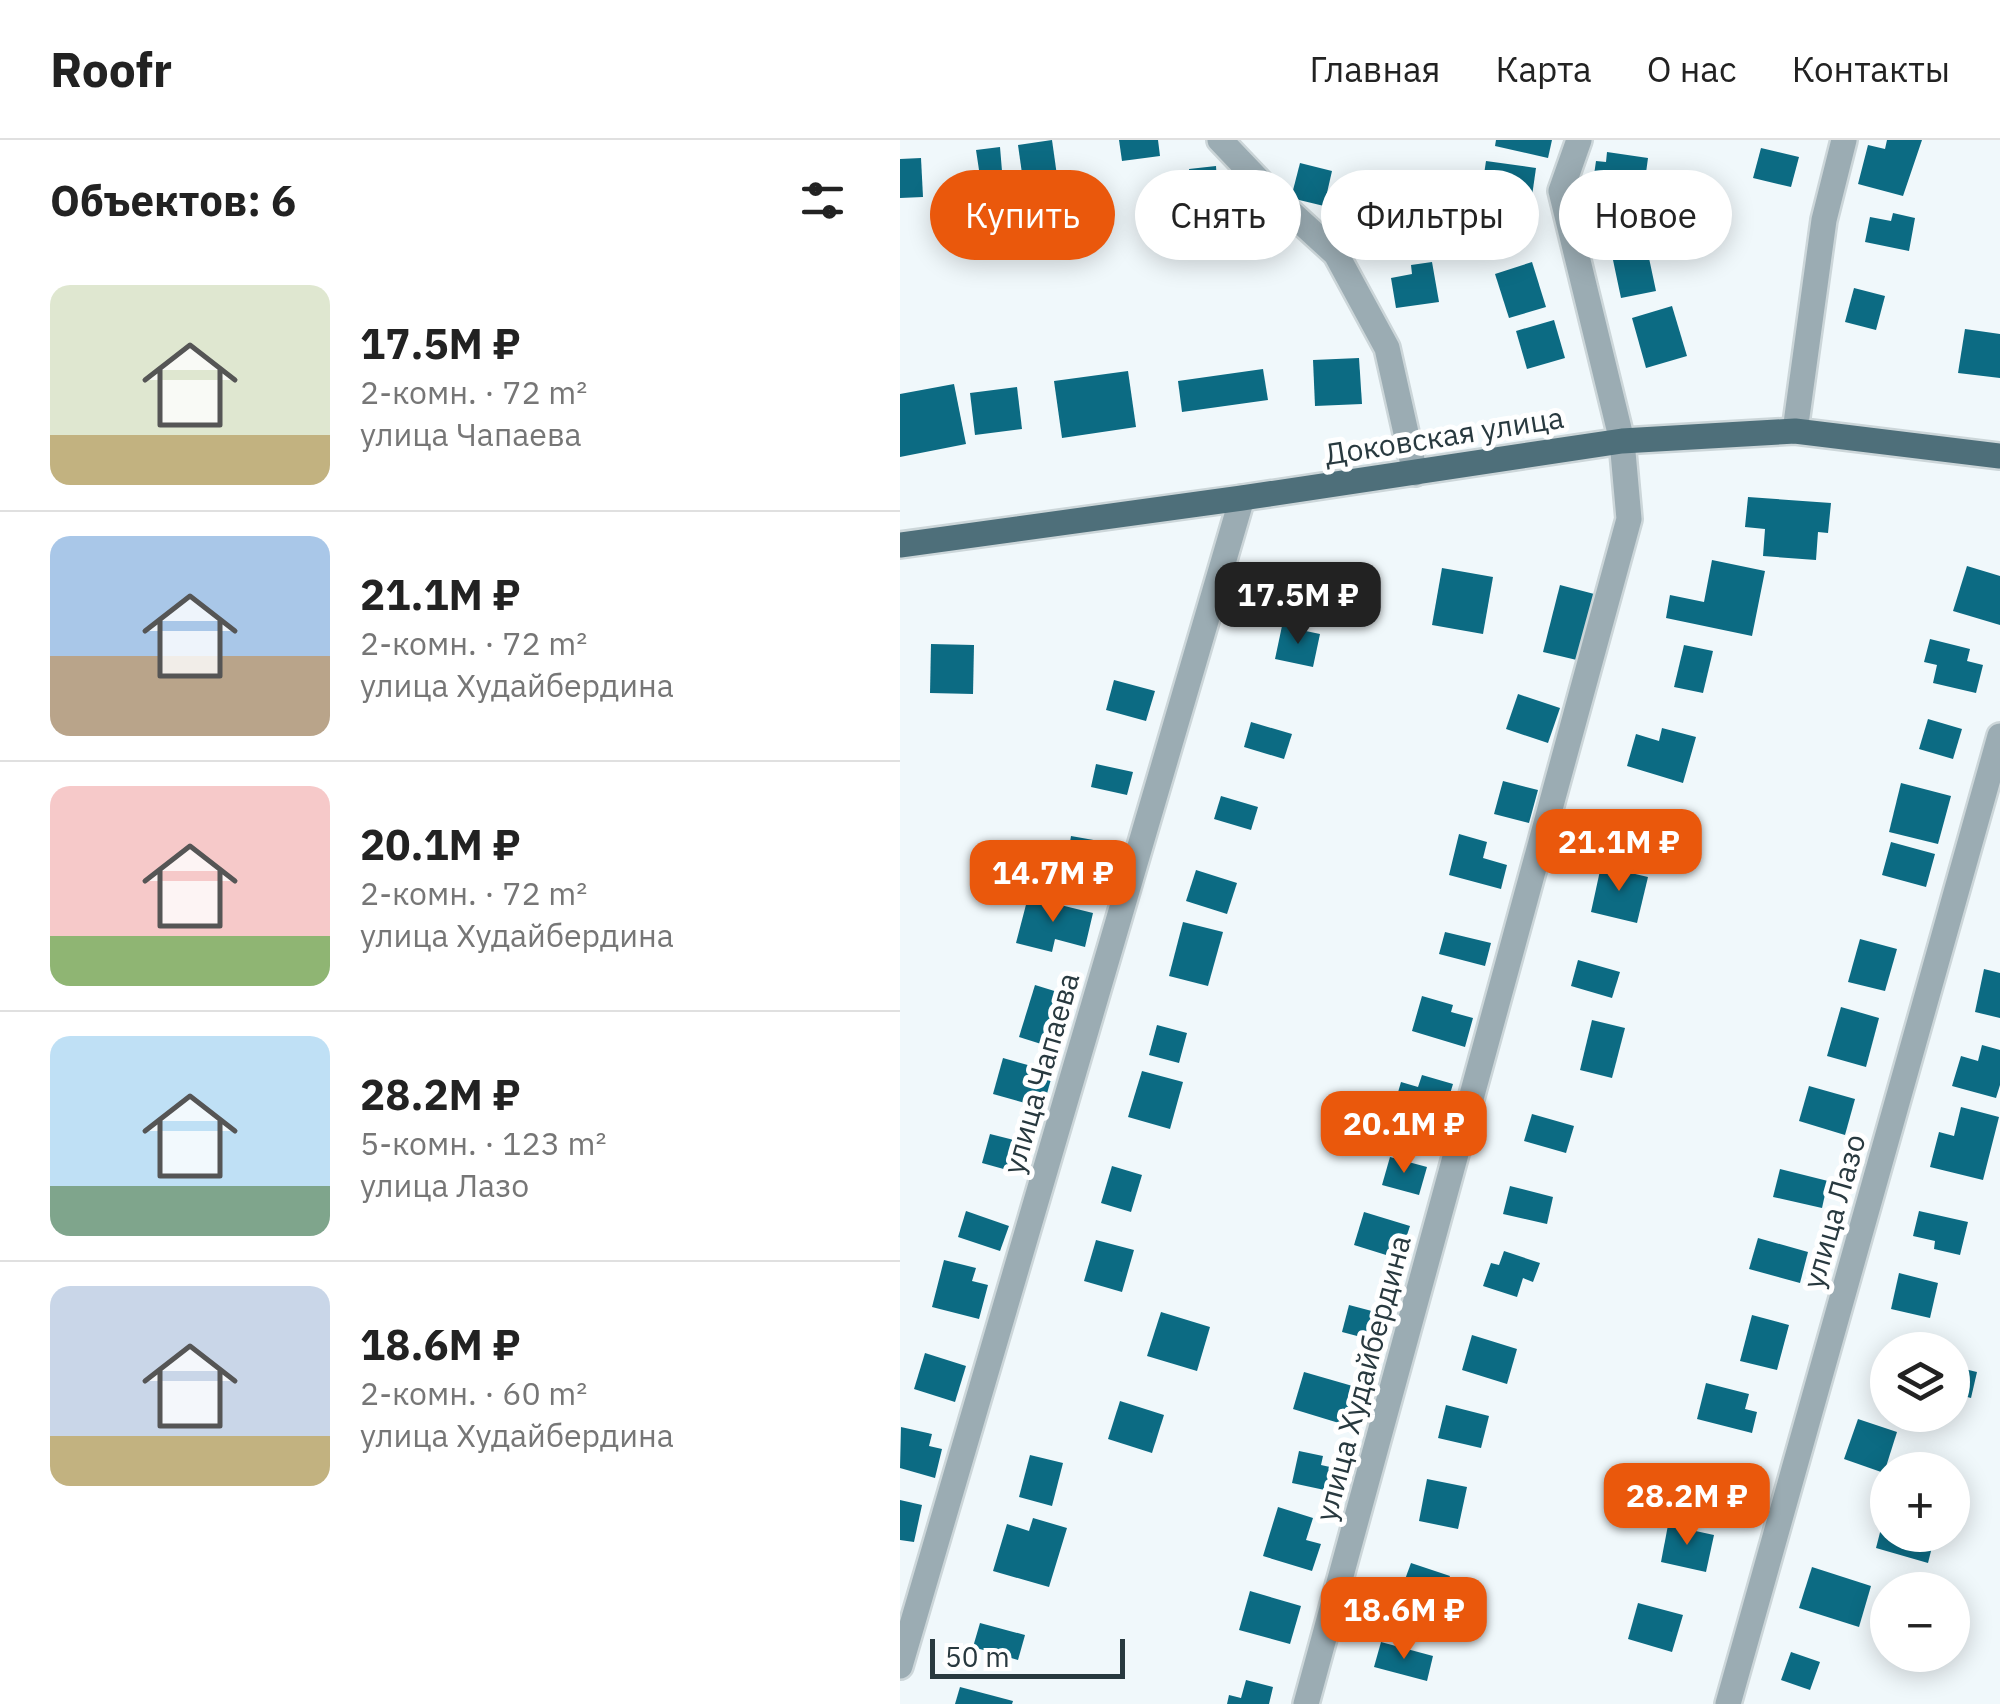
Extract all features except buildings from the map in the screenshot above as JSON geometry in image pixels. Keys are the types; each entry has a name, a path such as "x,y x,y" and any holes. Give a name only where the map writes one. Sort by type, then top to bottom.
{"main road":[{"name":"Доковская улица","path":"900,545 1622,441 1794,431 2000,456"}],"street":[{"path":"1220,140 1336,254 1387,348 1415,472"},
{"name":"улица Худайбердина","path":"1306,1704 1629,519 1622,441 1561,192 1579,140"},
{"path":"1794,431 1824,220 1844,140"},
{"name":"улица Чапаева","path":"900,1666 1242,498"},
{"name":"улица Лазо","path":"1728,1704 2000,736"}]}
